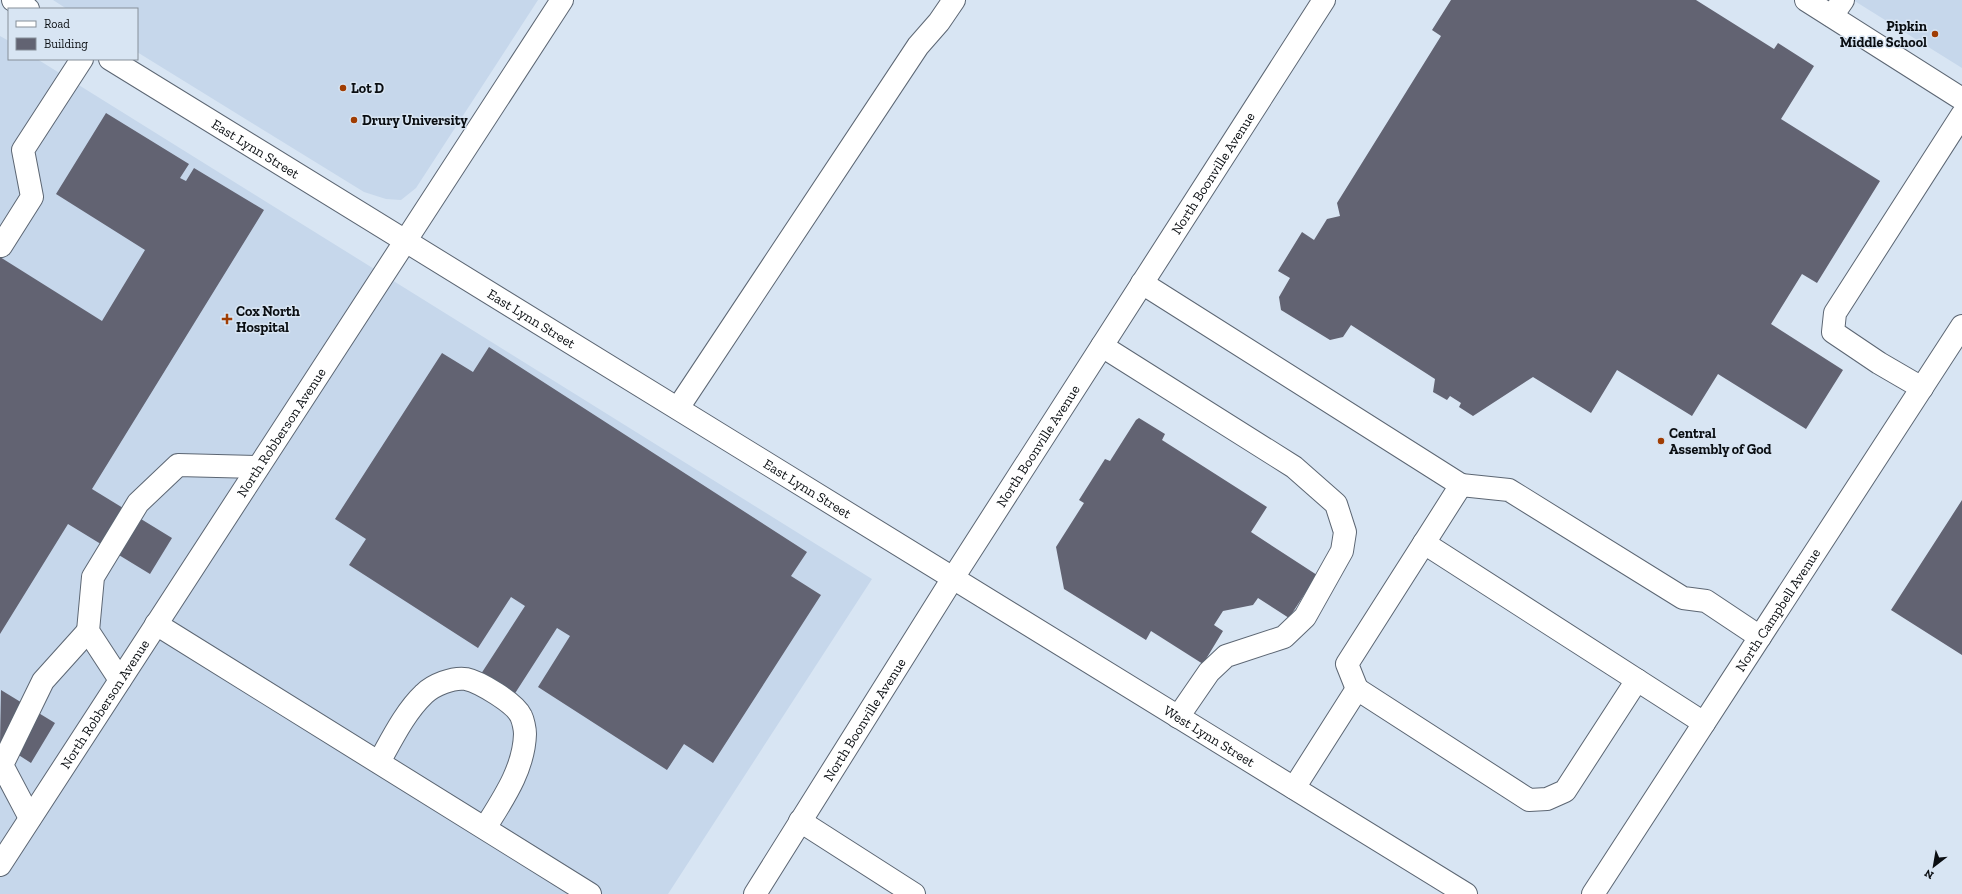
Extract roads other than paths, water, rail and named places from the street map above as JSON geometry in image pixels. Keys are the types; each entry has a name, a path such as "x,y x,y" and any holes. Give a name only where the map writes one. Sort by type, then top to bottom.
{"street":[{"path":"13,0 26,8"},
{"name":"North Robberson Avenue","path":"0,865 562,0"},
{"path":"678,408 918,46 939,22 954,0"},
{"name":"North Boonville Avenue","path":"755,894 953,578 1324,0"},
{"path":"1806,0 1837,8 1962,99"},
{"path":"2,246 32,197 23,150 81,60"},
{"name":"East Lynn Street","path":"112,60 953,578"},
{"path":"1922,388 1879,363 1833,332 1835,313 1962,115"},
{"path":"1142,283 1461,485 1509,490 1683,598 1706,601 1760,637"},
{"name":"North Campbell Avenue","path":"1593,894 1962,326"},
{"path":"1102,346 1294,466 1336,504 1345,532 1342,551 1305,617 1284,637 1226,656 1209,672 1178,717"},
{"path":"30,818 2,765 43,681 88,631 93,577 138,503 178,465 258,467"},
{"path":"1461,485 1347,664 1356,689 1529,800 1547,799 1565,791 1638,680"},
{"path":"1424,543 1704,723"},
{"name":"West Lynn Street","path":"953,578 1466,894"},
{"path":"156,624 590,894"},
{"path":"88,631 120,680"},
{"path":"379,762 406,716 424,693 445,682 466,679 487,687 506,700 521,715 525,733 520,759 513,782 485,828"},
{"path":"1294,788 1356,689"},
{"path":"800,822 914,894"}],"place":[{"name":"Pipkin Middle School","path":"1935,34"},
{"name":"Lot D","path":"343,88"},
{"name":"Drury University","path":"354,120"},
{"name":"Cox North Hospital","path":"227,319"},
{"name":"Central Assembly of God","path":"1661,441"}]}
